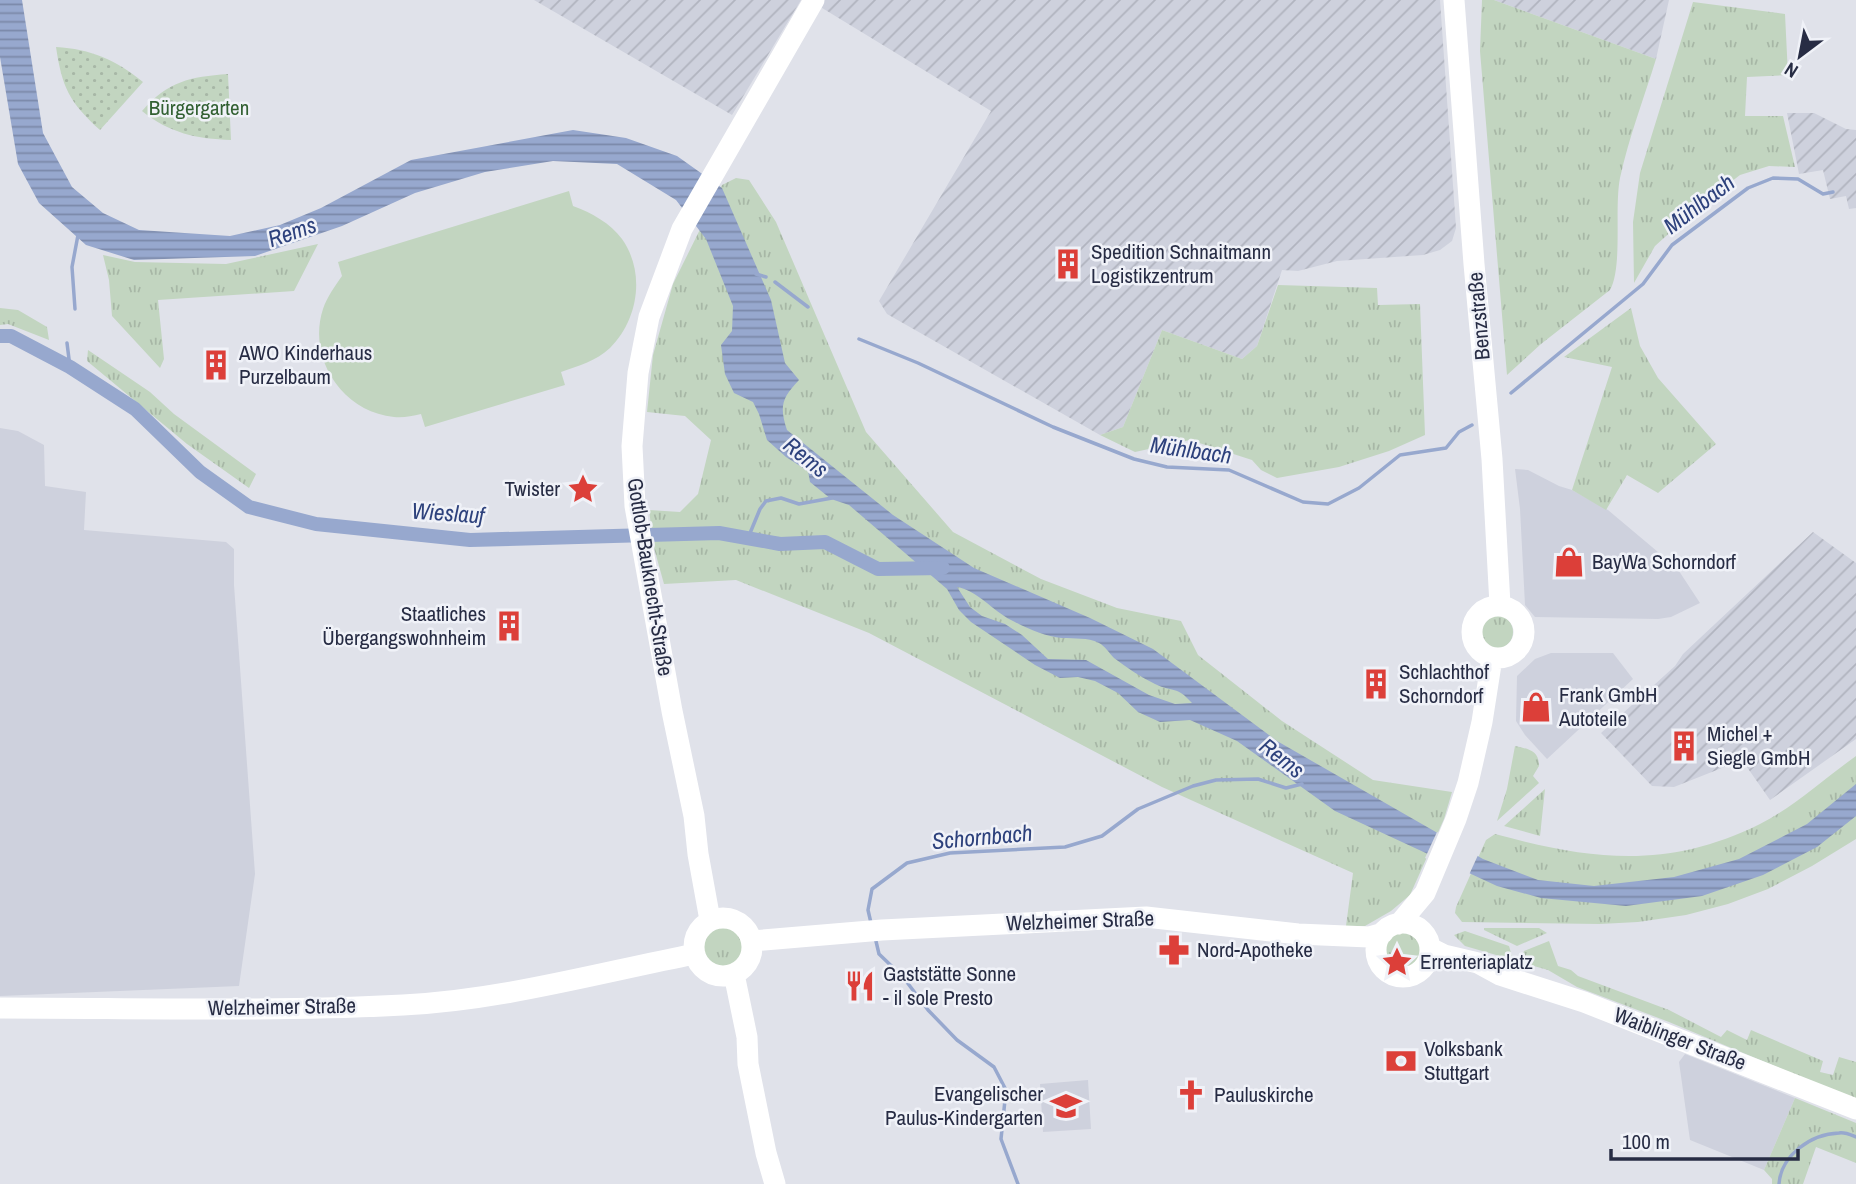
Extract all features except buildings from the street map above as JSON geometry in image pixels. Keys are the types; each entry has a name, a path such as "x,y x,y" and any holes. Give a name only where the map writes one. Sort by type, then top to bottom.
{"main road":[{"name":"Gottlob-Bauknecht-Straße","path":"716,919 719,896 708,852 694,816 635,506 632,446 638,373 649,317 682,229 814,0"},
{"name":"Benzstraße","path":"1454,0 1492,459 1500,605"},
{"name":"Benzstraße","path":"1457,27 1461,0"},
{"path":"1500,605 1517,614 1522,622 1523,640 1510,655 1492,658 1476,648 1471,632 1473,621 1479,613 1490,606 1500,605"},
{"path":"1425,893 1428,960 1422,969 1411,975 1397,976 1387,971 1378,959 1377,945 1425,893 1456,819 1468,783 1482,722 1492,658"},
{"name":"Welzheimer Straße","path":"752,948 872,930 1146,917 1298,934 1369,937 1391,928"},
{"path":"716,919 738,921 744,926 752,948 748,962 728,975 714,975 698,960 694,944 696,934 716,919"},
{"path":"1391,928 1414,925 1427,941"},
{"name":"Welzheimer Straße","path":"1298,934 1365,950 1378,959"},
{"name":"Waiblinger Straße","path":"1427,941 1450,957 1478,963 1500,975 1584,1002 1856,1109"},
{"name":"Welzheimer Straße","path":"0,1008 404,1005 497,995 563,984 591,974 698,960"},
{"name":"Waiblinger Straße","path":"1422,969 1500,975"},
{"path":"728,975 747,1037 748,1064 775,1184"}],"shaded area":[{"path":"534,0 801,0 732,115"},
{"path":"809,0 1440,0 1456,228 1452,241 1440,250 1423,255 1337,261 1298,271 1282,270 1257,346 1242,359 1162,330 1123,427 1100,435 887,314 879,301 991,111"},
{"path":"1494,0 1669,0 1656,59"},
{"path":"1787,113 1814,113 1846,129 1856,130 1856,208 1849,209 1846,196 1830,199 1823,170 1799,174"},
{"path":"0,428 18,431 44,445 45,486 86,492 84,530 226,542 234,549 234,585 255,874 239,986 0,996"},
{"path":"1515,469 1528,470 1608,510 1677,568 1700,603 1671,617 1658,619 1535,617 1525,605"},
{"path":"1813,532 1856,563 1856,739 1770,800 1742,760 1674,787 1652,786 1601,733 1675,666 1683,654"},
{"path":"1551,653 1613,653 1633,679 1547,759 1516,721 1517,676 1535,659"},
{"path":"1685,1054 1795,1098 1764,1170 1690,1140 1679,1062"},
{"name":"Evangelischer Paulus-Kindergarten","path":"1088,1080 1091,1129 1043,1132 1040,1084"}],"green space":[{"path":"1482,0 1494,0 1656,59 1620,178 1616,267 1610,290 1541,344 1507,375 1480,51"},
{"path":"1693,2 1785,14 1788,75 1747,77 1745,116 1783,116 1795,167 1769,166 1740,175 1696,209 1655,246 1634,283 1633,222 1640,173"},
{"name":"Bürgergarten","path":"56,47 81,50 103,57 143,82 100,130 81,111 69,93 61,73"},
{"name":"Bürgergarten","path":"228,74 231,140 207,138 173,130 142,111 161,93 180,82"},
{"path":"736,178 749,180 776,222 866,432 953,532 1041,579 1117,608 1181,621 1198,655 1282,721 1373,780 1452,792 1444,819 1410,895 1391,911 1365,926 1346,926 1353,873 1162,787 869,633 736,580 664,584 654,548 649,510 680,512 698,494 711,440 685,416 647,412 653,355 673,284 722,185"},
{"path":"569,191 573,206 600,219 617,233 630,252 634,266 636,296 632,310 620,337 605,353 561,372 565,385 425,427 421,414 397,417 375,413 344,394 325,363 319,328 323,309 342,276 338,262"},
{"path":"318,244 294,291 158,300 164,359 160,368 112,316 109,280 103,255 135,262 226,264"},
{"path":"1278,285 1377,288 1378,305 1420,304 1425,435 1389,451 1339,467 1277,478 1261,470 1252,460 1190,440 1135,452 1100,435 1123,427 1162,330 1242,359 1257,346"},
{"path":"0,308 18,310 47,327 49,340 8,324 0,325"},
{"path":"1631,308 1640,346 1658,378 1716,444 1658,493 1627,475 1606,510 1572,490 1612,367 1564,357"},
{"path":"88,350 150,392 174,414 256,474 249,488 187,444 87,361"},
{"path":"1496,615 1508,620 1513,632 1508,644 1496,649 1484,644 1479,632 1484,620"},
{"path":"1515,746 1535,753 1539,766 1533,776 1539,783 1497,821 1507,789"},
{"path":"1856,756 1856,839 1768,889 1728,904 1686,915 1638,922 1462,922 1455,913 1486,840 1495,834 1564,850 1597,854 1629,856 1693,849 1726,839 1773,817"},
{"path":"1545,789 1540,836 1504,826"},
{"path":"723,925 738,931 744,946 738,961 723,967 708,961 702,946 708,931"},
{"path":"1484,928 1539,928 1547,933 1517,946"},
{"path":"1403,930 1411,931 1417,936 1422,942 1422,958 1417,964 1411,969 1403,970 1395,969 1389,964 1384,958 1383,950 1384,942 1389,936 1395,931"},
{"path":"1465,931 1509,946 1512,956 1510,959 1465,946 1454,935"},
{"path":"1549,941 1558,966 1669,1010 1721,1037 1727,1030 1747,1040 1751,1030 1823,1061 1820,1072 1833,1075 1839,1057 1856,1062 1856,1100 1577,987 1548,970 1520,962 1524,951"},
{"path":"1795,1098 1856,1123 1856,1163 1816,1147 1803,1184 1772,1184 1772,1179 1764,1170"}],"water":[{"name":"Rems","path":"0,0 22,0 43,133 72,187 103,213 139,230 230,236 280,225 321,208 411,160 573,130 626,138 677,156 722,188 771,300 785,363 799,380 784,403 783,415 787,430 893,515 974,568 1090,618 1153,649 1277,741 1483,859 1538,880 1594,886 1674,877 1739,859 1807,824 1856,784 1856,816 1817,847 1763,875 1702,896 1626,906 1541,898 1497,886 1335,811 1237,741 1190,720 1160,722 1138,712 1118,693 1095,681 1078,677 1060,678 1035,665 971,622 959,610 947,589 849,505 831,499 810,482 808,471 786,457 767,440 753,402 734,393 725,374 721,345 732,331 733,306 706,239 676,200 617,164 553,161 485,172 415,193 342,226 255,256 134,260 86,245 39,203 18,164 0,57","holes":["957,587 1004,616 1036,632 1099,643 1134,672 1161,687 1178,691 1192,703 1175,704 1149,695 1086,660 1048,659 1022,635 1005,624 982,616 970,607"]}],"pier":[{"path":"1437,832 1479,853 1468,877 1425,858"}],"waterway":[{"name":"Mühlbach","path":"1511,393 1643,284 1672,245 1748,188 1773,178 1798,179 1823,194 1833,192"},
{"path":"75,309 72,267 78,235"},
{"name":"Mühlbach","path":"756,274 766,277"},
{"name":"Mühlbach","path":"775,282 808,307"},
{"name":"Wieslauf","path":"0,336 11,336 70,367 135,409 200,472 249,507 316,524 470,540 719,533 780,544 825,542 878,569 943,568"},
{"name":"Mühlbach","path":"859,339 918,363 1053,427 1134,459 1167,467 1229,470 1303,502 1328,504 1359,488 1400,455 1446,448 1459,432 1472,425"},
{"path":"67,343 70,367"},
{"path":"748,538 766,501 781,498 799,504 832,498"},
{"name":"Schornbach","path":"871,923 868,910 872,889 907,863 950,853 1065,847 1102,836 1138,809 1193,786 1216,780 1258,779 1286,788 1302,784"},
{"name":"Schornbach","path":"875,937 879,954 903,977 928,1010 957,1040 994,1067 1006,1090 1001,1139 1018,1184"},
{"path":"1779,1184 1785,1164 1791,1155 1808,1142 1828,1134 1846,1133 1856,1137"}],"place":[{"name":"Spedition Schnaitmann Logistikzentrum","path":"1068,264"},
{"name":"AWO Kinderhaus Purzelbaum","path":"216,365"},
{"name":"Twister","path":"583,489"},
{"name":"BayWa Schorndorf","path":"1569,562"},
{"name":"Staatliches Übergangswohnheim","path":"509,626"},
{"name":"Schlachthof Schorndorf","path":"1376,684"},
{"name":"Frank GmbH Autoteile","path":"1536,707"},
{"name":"Michel + Siegle GmbH","path":"1684,746"},
{"name":"Nord-Apotheke","path":"1174,950"},
{"name":"Errenteriaplatz","path":"1397,962"},
{"name":"Gaststätte Sonne - il sole Presto","path":"860,986"},
{"name":"Volksbank Stuttgart","path":"1401,1061"},
{"name":"Pauluskirche","path":"1191,1095"},
{"name":"Evangelischer Paulus-Kindergarten","path":"1066,1106"}]}
